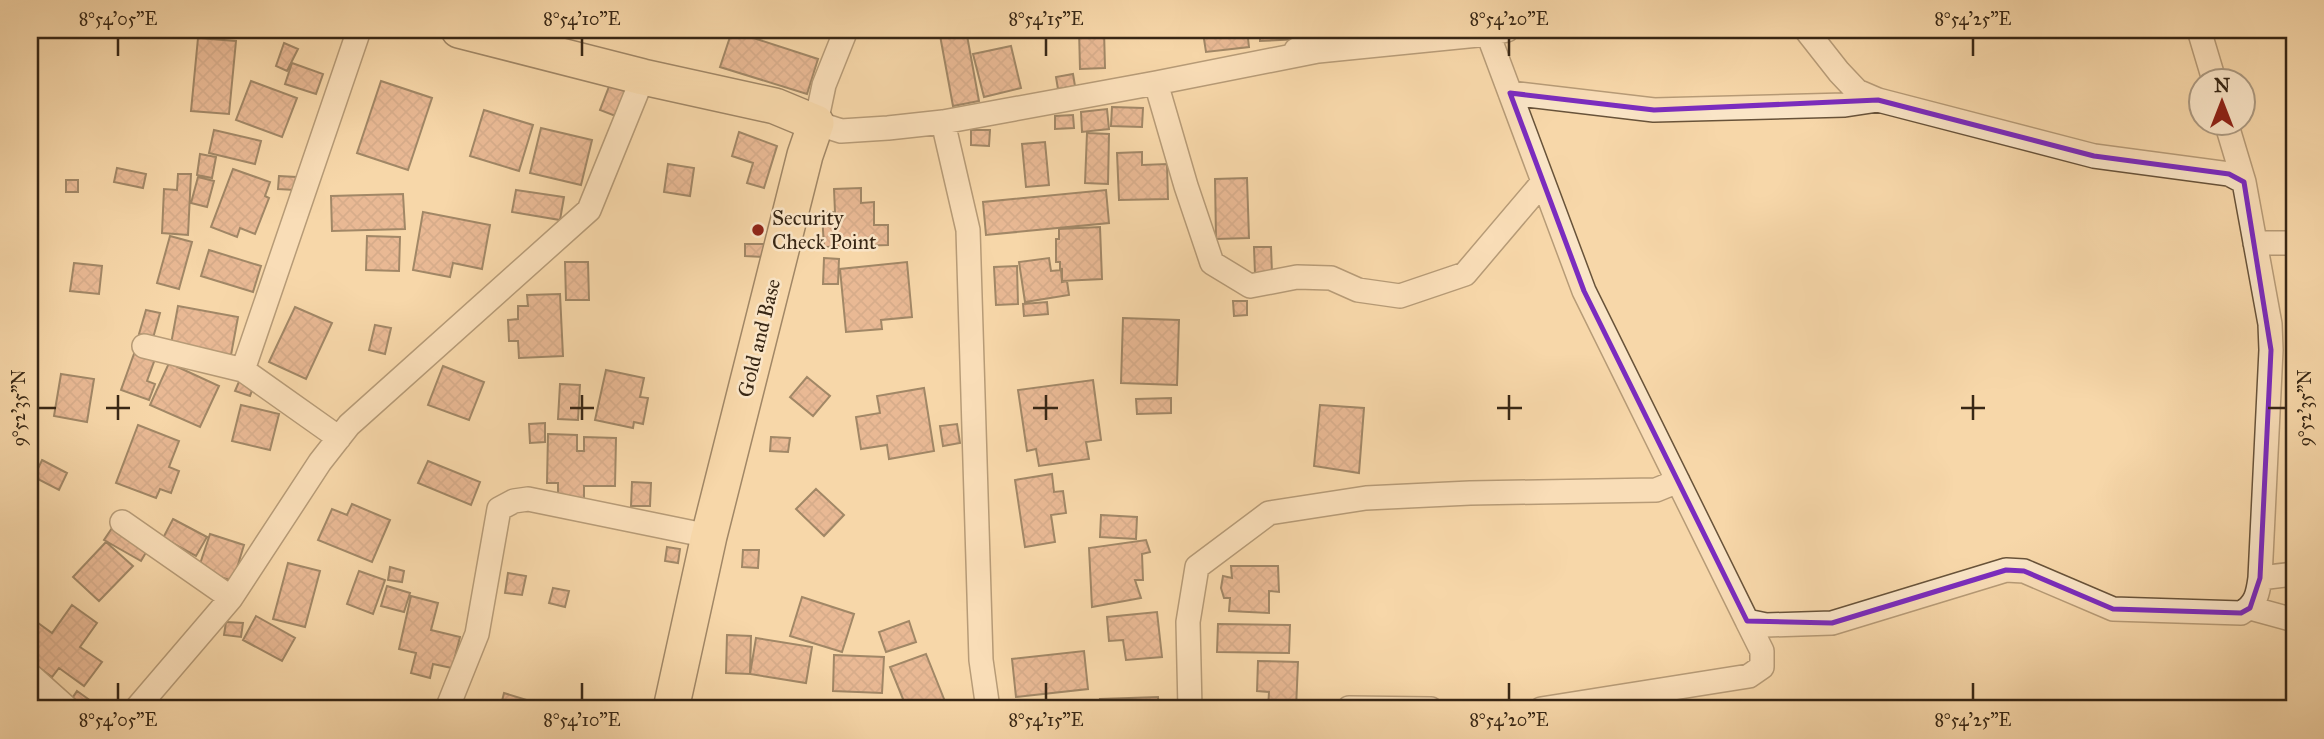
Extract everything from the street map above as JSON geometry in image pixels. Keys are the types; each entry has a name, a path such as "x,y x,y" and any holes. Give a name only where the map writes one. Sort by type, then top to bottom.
{"main road":[{"path":"459,30 643,77 775,106 816,123"},
{"name":"Gold and Base","path":"671,709 709,536 805,155 816,123"}],"street":[{"path":"243,370 359,30"},
{"path":"846,30 824,85 816,123 841,131 943,122 1318,51 1493,31 1510,93 1584,291 1762,651 1762,667 1749,676 1541,709"},
{"path":"1285,57 1329,30"},
{"path":"1805,30 1857,91 1878,100 2094,156 2229,174 2244,182"},
{"path":"2199,30 2210,66"},
{"path":"136,709 231,598 320,462 349,425 589,210 643,77"},
{"path":"1156,83 1212,263 1250,286 1297,277 1331,278 1358,290 1400,296 1465,274 1543,182"},
{"path":"1510,93 1654,110 1845,105 1878,100"},
{"path":"943,122 968,230 981,660 988,709"},
{"path":"1746,621 1766,625 1832,623 2006,570 2024,571 2113,609 2241,613 2250,608 2258,594 2260,578 2270,324 2244,182 2230,136"},
{"path":"2255,243 2294,243"},
{"path":"144,346 243,370 339,438"},
{"path":"1190,709 1188,622 1197,567 1269,513 1366,498 1656,490 1678,481"},
{"path":"447,709 477,635 499,509 514,501 528,499 709,536"},
{"path":"122,522 231,598"},
{"path":"2260,578 2294,574"},
{"path":"2250,608 2294,620"},
{"path":"30,675 68,709"},
{"path":"1349,708 1431,709"}],"highlighted area":[{"path":"1510,93 1654,110 1878,100 2094,156 2229,174 2244,182 2271,350 2260,578 2250,608 2241,613 2113,609 2024,571 2006,570 1832,623 1747,621 1584,291"}],"building":[{"path":"939,30 966,30 979,101 953,106"},
{"path":"1079,30 1104,30 1105,68 1080,69"},
{"path":"1247,30 1249,47 1206,52 1203,33"},
{"path":"1260,30 1300,30 1300,39 1260,41"},
{"path":"732,31 818,59 807,94 720,67"},
{"path":"198,38 236,41 229,114 191,111"},
{"path":"284,43 298,49 287,71 276,66"},
{"path":"1011,46 1021,88 984,97 973,54"},
{"path":"292,63 323,74 316,94 285,84"},
{"path":"1073,74 1075,86 1058,89 1056,77"},
{"path":"251,81 297,98 282,137 236,120"},
{"path":"381,81 432,98 408,170 357,153"},
{"path":"610,84 628,90 618,117 600,110"},
{"path":"1112,107 1143,108 1142,127 1111,126"},
{"path":"1107,109 1109,129 1082,132 1081,112"},
{"path":"484,110 533,125 519,171 470,156"},
{"path":"1073,115 1074,128 1055,129 1055,116"},
{"path":"541,128 592,140 581,185 530,173"},
{"path":"214,130 261,141 255,164 209,153"},
{"path":"971,130 990,130 989,146 971,145"},
{"path":"739,132 777,146 764,188 747,183 753,163 732,156"},
{"path":"1087,133 1109,134 1108,184 1085,183"},
{"path":"1045,142 1049,185 1026,187 1022,144"},
{"path":"1142,152 1142,165 1167,164 1168,199 1119,200 1117,153"},
{"path":"200,154 216,157 212,178 197,175"},
{"path":"668,164 694,168 690,196 664,192"},
{"path":"117,168 146,174 143,188 114,182"},
{"path":"233,169 270,182 265,196 269,198 255,234 240,228 237,237 211,227"},
{"path":"178,174 191,174 188,235 162,233 164,189 177,190"},
{"path":"279,176 296,177 295,190 278,189"},
{"path":"198,177 214,181 207,207 191,203"},
{"path":"1247,178 1249,238 1216,239 1215,179"},
{"path":"66,180 78,180 78,192 66,192"},
{"path":"861,188 861,203 874,202 874,225 888,225 888,245 824,247 822,213 835,212 834,189"},
{"path":"516,190 564,197 560,220 512,212"},
{"path":"1106,190 1109,223 986,235 983,202"},
{"path":"403,194 405,229 332,231 331,196"},
{"path":"423,212 490,225 482,269 453,263 450,277 413,270"},
{"path":"1100,227 1102,279 1062,281 1060,262 1056,262 1059,229"},
{"path":"170,236 192,242 179,289 157,283"},
{"path":"367,236 400,237 399,271 366,270"},
{"path":"745,244 764,244 764,257 745,256"},
{"path":"1254,247 1271,247 1272,273 1255,274"},
{"path":"209,250 261,266 253,292 201,276"},
{"path":"824,258 839,259 838,284 823,284"},
{"path":"1049,258 1051,271 1061,270 1062,282 1067,281 1069,295 1025,302 1019,262"},
{"path":"565,262 588,262 589,300 566,300"},
{"path":"907,262 912,317 881,320 882,329 846,332 840,269"},
{"path":"74,263 102,266 99,294 70,291"},
{"path":"1017,266 1018,304 996,305 994,267"},
{"path":"560,294 563,356 519,358 518,341 509,341 508,320 518,319 518,306 528,306 527,295"},
{"path":"1233,301 1247,301 1247,315 1234,316"},
{"path":"1047,302 1048,314 1024,316 1023,304"},
{"path":"178,306 238,317 231,355 171,344"},
{"path":"295,307 332,323 306,379 269,362"},
{"path":"146,310 160,313 153,338 139,334"},
{"path":"1123,318 1179,320 1177,385 1121,383"},
{"path":"375,325 391,328 385,354 369,350"},
{"path":"135,351 155,359 147,381 155,384 149,400 121,390"},
{"path":"169,363 219,386 200,427 150,405"},
{"path":"443,366 484,382 469,420 428,405"},
{"path":"606,370 644,378 640,397 648,398 643,424 634,422 633,428 595,420"},
{"path":"61,374 94,379 87,422 54,416"},
{"path":"241,377 255,382 250,396 235,391"},
{"path":"807,377 830,396 813,416 790,397"},
{"path":"1093,380 1101,440 1086,442 1089,459 1039,466 1036,449 1027,451 1018,390"},
{"path":"560,384 580,385 578,420 558,419"},
{"path":"924,388 934,451 889,459 887,445 861,449 856,417 880,413 877,396"},
{"path":"1171,398 1171,413 1137,414 1136,399"},
{"path":"241,405 279,414 270,450 232,441"},
{"path":"1320,405 1364,408 1359,473 1314,466"},
{"path":"545,423 545,442 530,443 529,424"},
{"path":"957,424 960,443 943,446 940,426"},
{"path":"138,425 179,441 169,467 179,471 171,493 160,489 156,498 116,483"},
{"path":"548,434 577,435 577,451 584,451 584,437 616,438 615,486 584,486 584,499 558,499 558,483 547,483"},
{"path":"771,437 790,438 788,452 770,451"},
{"path":"42,460 67,473 59,490 34,477"},
{"path":"428,461 480,482 471,505 418,483"},
{"path":"1052,474 1054,492 1063,491 1066,513 1051,515 1055,542 1025,547 1015,480"},
{"path":"632,482 651,483 650,506 631,506"},
{"path":"816,489 844,515 824,536 796,509"},
{"path":"352,504 390,520 372,562 318,540 332,509 347,515"},
{"path":"1101,515 1137,517 1136,539 1100,537"},
{"path":"173,519 207,537 196,556 163,538"},
{"path":"112,528 148,549 141,561 104,540"},
{"path":"210,534 244,545 233,581 198,570"},
{"path":"1146,540 1150,552 1142,554 1143,580 1135,580 1141,598 1092,607 1089,548"},
{"path":"106,542 133,566 99,601 73,577"},
{"path":"667,547 680,549 678,563 665,561"},
{"path":"743,550 759,550 758,568 742,567"},
{"path":"288,563 320,571 305,627 273,619"},
{"path":"1231,566 1278,566 1279,592 1269,591 1269,613 1229,611 1230,598 1224,598 1221,588 1223,576 1232,578"},
{"path":"390,567 404,571 402,582 388,580"},
{"path":"359,571 385,580 373,614 347,604"},
{"path":"508,573 526,576 522,595 505,593"},
{"path":"387,586 410,593 404,612 381,606"},
{"path":"553,588 569,591 565,607 549,603"},
{"path":"411,596 438,603 431,630 460,637 452,668 433,664 430,678 411,673 416,653 399,649"},
{"path":"802,597 854,614 842,652 790,636"},
{"path":"72,605 97,623 80,647 102,662 84,686 59,668 52,677 30,661 30,635 38,623 52,633"},
{"path":"1157,612 1162,657 1126,660 1123,640 1109,641 1107,617"},
{"path":"256,616 295,638 282,661 243,640"},
{"path":"909,621 916,642 886,652 879,632"},
{"path":"226,622 243,623 241,637 224,635"},
{"path":"1218,624 1290,625 1289,653 1217,652"},
{"path":"727,635 751,636 750,674 726,673"},
{"path":"756,638 812,647 806,683 750,674"},
{"path":"1084,651 1088,689 1016,697 1012,659"},
{"path":"926,654 948,709 907,709 890,667"},
{"path":"834,655 884,657 882,693 833,691"},
{"path":"1258,661 1298,662 1296,709 1268,709 1269,692 1257,691"},
{"path":"77,691 98,706 96,709 78,709 69,703"},
{"path":"504,693 546,706 545,709 500,709"},
{"path":"1158,697 1159,709 1101,709 1100,699"},
{"path":"1268,705 1269,709 1209,709 1209,708"}],"place":[{"name":"Security Check Point","path":"758,230"}]}
